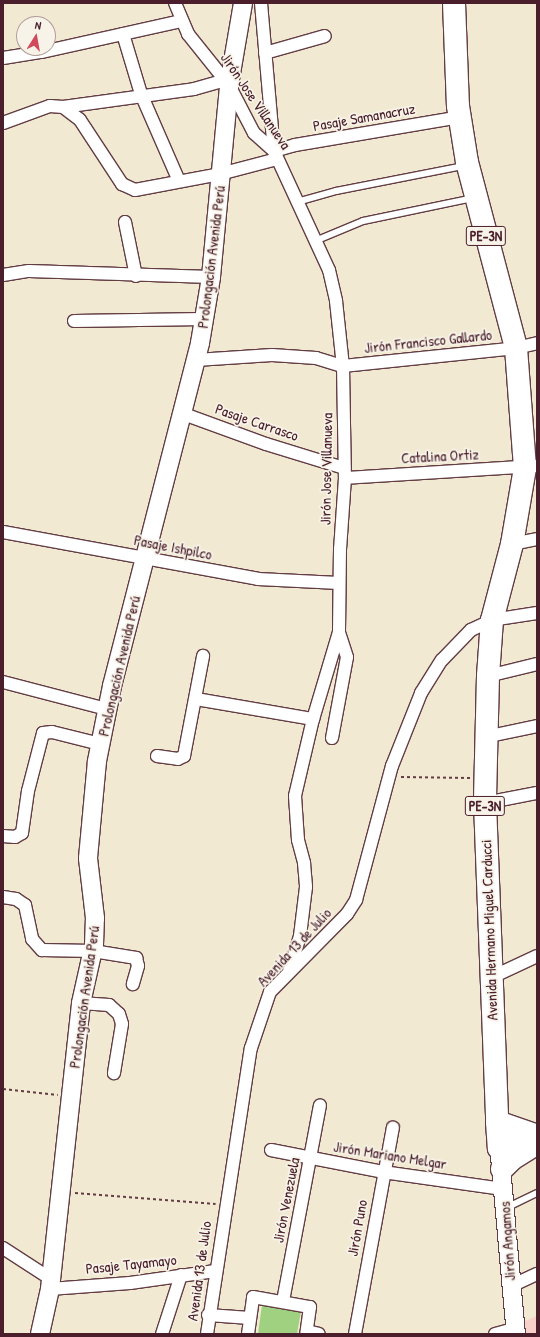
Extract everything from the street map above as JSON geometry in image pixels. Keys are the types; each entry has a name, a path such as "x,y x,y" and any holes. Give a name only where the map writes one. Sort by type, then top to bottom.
{"highway":[{"name":"Avenida Hermano Miguel Carducci","path":"454,3 460,117 474,197 506,302 516,348 531,467 492,620 488,676 485,737 485,803 491,945 490,978 498,1136"},
{"path":"498,1136 536,1139"},
{"path":"503,1179 512,1159 536,1139"}],"street":[{"name":"Jirón Jose Villanueva","path":"175,3 181,21 188,34 227,82 254,133 275,155 329,270 336,301 343,366 344,473 339,583 339,632 313,719 295,796 298,840 304,863 306,887 300,936 289,972"},
{"name":"Prolongación Avenida Perú","path":"40,1334 51,1284 81,1003 93,951 95,918 88,858 92,801 100,744 107,709 196,360 204,319 211,277 227,82 243,3"},
{"path":"261,3 275,155"},
{"path":"3,58 181,21"},
{"path":"123,34 141,94 179,181"},
{"path":"265,53 326,36"},
{"path":"3,123 50,106 63,107 141,94 194,89 227,82"},
{"name":"Pasaje Samanacruz","path":"63,107 80,120 126,187 138,190 220,174 275,155 295,145 460,117"},
{"path":"125,222 136,276"},
{"path":"3,276 29,271 136,276 211,277"},
{"path":"74,321 204,319"},
{"name":"Jirón Francisco Gallardo","path":"343,366 516,348 537,343"},
{"path":"196,360 272,355 316,358 343,366"},
{"name":"Pasaje Carrasco","path":"182,413 344,473"},
{"name":"Catalina Ortiz","path":"344,473 531,467"},
{"name":"Pasaje Ishpilco","path":"3,532 258,579 339,583"},
{"path":"512,544 537,539"},
{"name":"Avenida 13 de Julio","path":"207,1334 208,1315 225,1204 251,1048 270,992 347,914 356,900 390,776 421,693 442,660 471,630 492,620 537,613"},
{"path":"332,738 347,657 339,632"},
{"path":"157,756 178,759 184,756 203,656"},
{"path":"488,676 537,664"},
{"path":"3,682 107,709"},
{"path":"196,699 313,719"},
{"path":"485,737 537,726"},
{"path":"3,836 14,838 22,832 28,791 42,733 52,732 100,744"},
{"path":"485,803 537,793"},
{"path":"3,898 16,899 25,905 32,939 39,948 93,951 136,958 138,966 133,984"},
{"path":"490,978 537,956"},
{"path":"81,1003 109,1005 119,1014 122,1024 114,1073"},
{"name":"Jirón Venezuela","path":"283,1301 320,1105"},
{"name":"Jirón Puno","path":"355,1334 392,1127"},
{"name":"Jirón Angamos","path":"498,1136 503,1179 515,1332"},
{"name":"Jirón Mariano Melgar","path":"271,1150 383,1172 503,1179"},
{"path":"3,1248 51,1284"},
{"name":"Pasaje Tayamayo","path":"51,1284 130,1283 181,1275 215,1272"},
{"path":"511,1286 537,1274"},
{"path":"162,1334 181,1275"},
{"path":"248,1334 253,1297 283,1301 310,1307 306,1332 319,1334"},
{"path":"208,1315 250,1318"},
{"path":"495,1334 515,1332"}],"lane":[{"path":"297,202 336,190 468,165"},
{"path":"315,241 363,221 474,197"},
{"path":"505,1209 537,1194"}],"path":[{"path":"390,776 460,780 485,776"},
{"path":"3,1089 70,1096"},
{"path":"60,1191 225,1204"}],"shaded area":[{"path":"537,1316 537,1334 521,1334 518,1324"}],"green space":[{"path":"262,1305 301,1311 297,1334 258,1334"}]}
